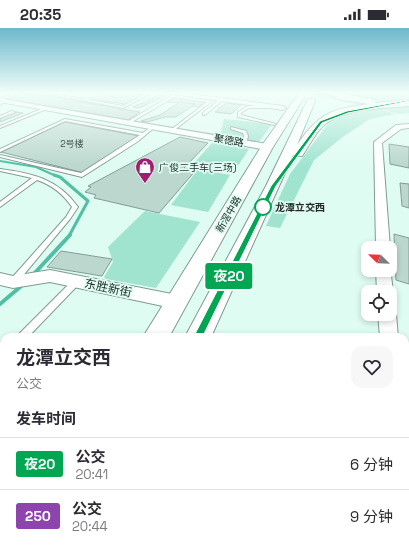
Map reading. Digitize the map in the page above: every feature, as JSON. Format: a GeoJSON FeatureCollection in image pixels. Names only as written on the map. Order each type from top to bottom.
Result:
{"type":"FeatureCollection","features":[{"type":"Feature","properties":{"kind":"highway"},"geometry":{"type":"LineString","coordinates":[[267,147],[277,117]]}},
{"type":"Feature","properties":{"kind":"highway","name":"新滘中路"},"geometry":{"type":"LineString","coordinates":[[158,333],[267,147],[292,117]]}},
{"type":"Feature","properties":{"kind":"highway"},"geometry":{"type":"LineString","coordinates":[[200,333],[273,186],[301,117]]}},
{"type":"Feature","properties":{"kind":"highway"},"geometry":{"type":"LineString","coordinates":[[303,146],[316,121],[315,117]]}},
{"type":"Feature","properties":{"kind":"highway"},"geometry":{"type":"LineString","coordinates":[[273,186],[321,122],[330,117]]}},
{"type":"Feature","properties":{"kind":"street","name":"聚德路"},"geometry":{"type":"LineString","coordinates":[[101,117],[267,147]]}},
{"type":"Feature","properties":{"kind":"street"},"geometry":{"type":"LineString","coordinates":[[383,241],[378,142],[399,128],[409,126]]}},
{"type":"Feature","properties":{"kind":"street","name":"东胜新街"},"geometry":{"type":"LineString","coordinates":[[11,280],[50,276],[177,302]]}},
{"type":"Feature","properties":{"kind":"street"},"geometry":{"type":"LineString","coordinates":[[388,321],[389,333]]}},
{"type":"Feature","properties":{"kind":"lane"},"geometry":{"type":"LineString","coordinates":[[0,127],[24,117]]}},
{"type":"Feature","properties":{"kind":"lane"},"geometry":{"type":"LineString","coordinates":[[35,128],[58,117]]}},
{"type":"Feature","properties":{"kind":"lane"},"geometry":{"type":"LineString","coordinates":[[129,122],[137,117]]}},
{"type":"Feature","properties":{"kind":"lane"},"geometry":{"type":"LineString","coordinates":[[173,130],[189,117]]}},
{"type":"Feature","properties":{"kind":"lane"},"geometry":{"type":"LineString","coordinates":[[242,117],[274,124]]}},
{"type":"Feature","properties":{"kind":"lane"},"geometry":{"type":"LineString","coordinates":[[0,151],[65,120],[142,134]]}},
{"type":"Feature","properties":{"kind":"lane"},"geometry":{"type":"LineString","coordinates":[[0,156],[82,175],[135,141],[142,134],[153,127]]}},
{"type":"Feature","properties":{"kind":"lane"},"geometry":{"type":"LineString","coordinates":[[232,128],[245,132],[246,136],[244,143]]}},
{"type":"Feature","properties":{"kind":"lane"},"geometry":{"type":"LineString","coordinates":[[1,170],[21,172],[37,177],[50,184],[63,194],[74,208],[68,218],[11,280]]}},
{"type":"Feature","properties":{"kind":"lane"},"geometry":{"type":"LineString","coordinates":[[0,205],[37,177]]}},
{"type":"Feature","properties":{"kind":"lane"},"geometry":{"type":"LineString","coordinates":[[26,333],[77,281]]}},
{"type":"Feature","properties":{"kind":"green space"},"geometry":{"type":"Polygon","coordinates":[[[336,117],[379,117],[370,119],[344,136],[314,160],[280,228],[266,226],[290,174],[327,125],[336,117]]]}},
{"type":"Feature","properties":{"kind":"green space"},"geometry":{"type":"Polygon","coordinates":[[[224,119],[272,124],[259,142],[220,137],[224,119]]]}},
{"type":"Feature","properties":{"kind":"green space"},"geometry":{"type":"Polygon","coordinates":[[[212,143],[249,149],[235,170],[194,163],[212,143]]]}},
{"type":"Feature","properties":{"kind":"green space"},"geometry":{"type":"Polygon","coordinates":[[[198,169],[230,175],[208,212],[171,205],[198,169]]]}},
{"type":"Feature","properties":{"kind":"green space"},"geometry":{"type":"Polygon","coordinates":[[[145,211],[200,222],[156,288],[106,279],[104,277],[113,262],[108,247],[145,211]]]}},
{"type":"Feature","properties":{"kind":"building"},"geometry":{"type":"Polygon","coordinates":[[[2,117],[12,117],[0,122],[0,118],[2,117]]]}},
{"type":"Feature","properties":{"kind":"building"},"geometry":{"type":"Polygon","coordinates":[[[112,117],[132,117],[128,120],[112,117]]]}},
{"type":"Feature","properties":{"kind":"building"},"geometry":{"type":"Polygon","coordinates":[[[153,117],[164,117],[147,122],[141,121],[153,117]]]}},
{"type":"Feature","properties":{"kind":"building"},"geometry":{"type":"Polygon","coordinates":[[[65,122],[139,136],[84,173],[1,152],[65,122]]]}},
{"type":"Feature","properties":{"kind":"building"},"geometry":{"type":"Polygon","coordinates":[[[180,137],[208,143],[184,168],[196,170],[159,213],[94,198],[96,195],[85,192],[91,187],[88,186],[180,137]]]}},
{"type":"Feature","properties":{"kind":"building"},"geometry":{"type":"Polygon","coordinates":[[[389,144],[409,147],[409,168],[390,164],[389,144]]]}},
{"type":"Feature","properties":{"kind":"building"},"geometry":{"type":"Polygon","coordinates":[[[400,183],[409,184],[409,208],[402,206],[400,183]]]}},
{"type":"Feature","properties":{"kind":"building"},"geometry":{"type":"Polygon","coordinates":[[[394,234],[409,238],[409,284],[396,280],[397,241],[394,241],[394,234]]]}},
{"type":"Feature","properties":{"kind":"building"},"geometry":{"type":"Polygon","coordinates":[[[61,251],[112,259],[102,276],[47,267],[61,251]]]}},
{"type":"Feature","properties":{"kind":"waterway"},"geometry":{"type":"LineString","coordinates":[[0,161],[36,167],[56,176]]}},
{"type":"Feature","properties":{"kind":"waterway"},"geometry":{"type":"LineString","coordinates":[[54,175],[60,177],[88,201],[69,236]]}},
{"type":"Feature","properties":{"kind":"waterway"},"geometry":{"type":"LineString","coordinates":[[32,276],[70,235]]}},
{"type":"Feature","properties":{"kind":"waterway"},"geometry":{"type":"LineString","coordinates":[[0,304],[26,282]]}},
{"type":"Feature","properties":{"kind":"bus line","name":"夜20"},"geometry":{"type":"LineString","coordinates":[[200,333],[273,186],[321,122],[330,117]]}},
{"type":"Feature","properties":{"kind":"place","name":"广俊二手车(三场)"},"geometry":{"type":"Point","coordinates":[145,184]}},
{"type":"Feature","properties":{"kind":"place","name":"龙潭立交西"},"geometry":{"type":"Point","coordinates":[263,207]}}]}
